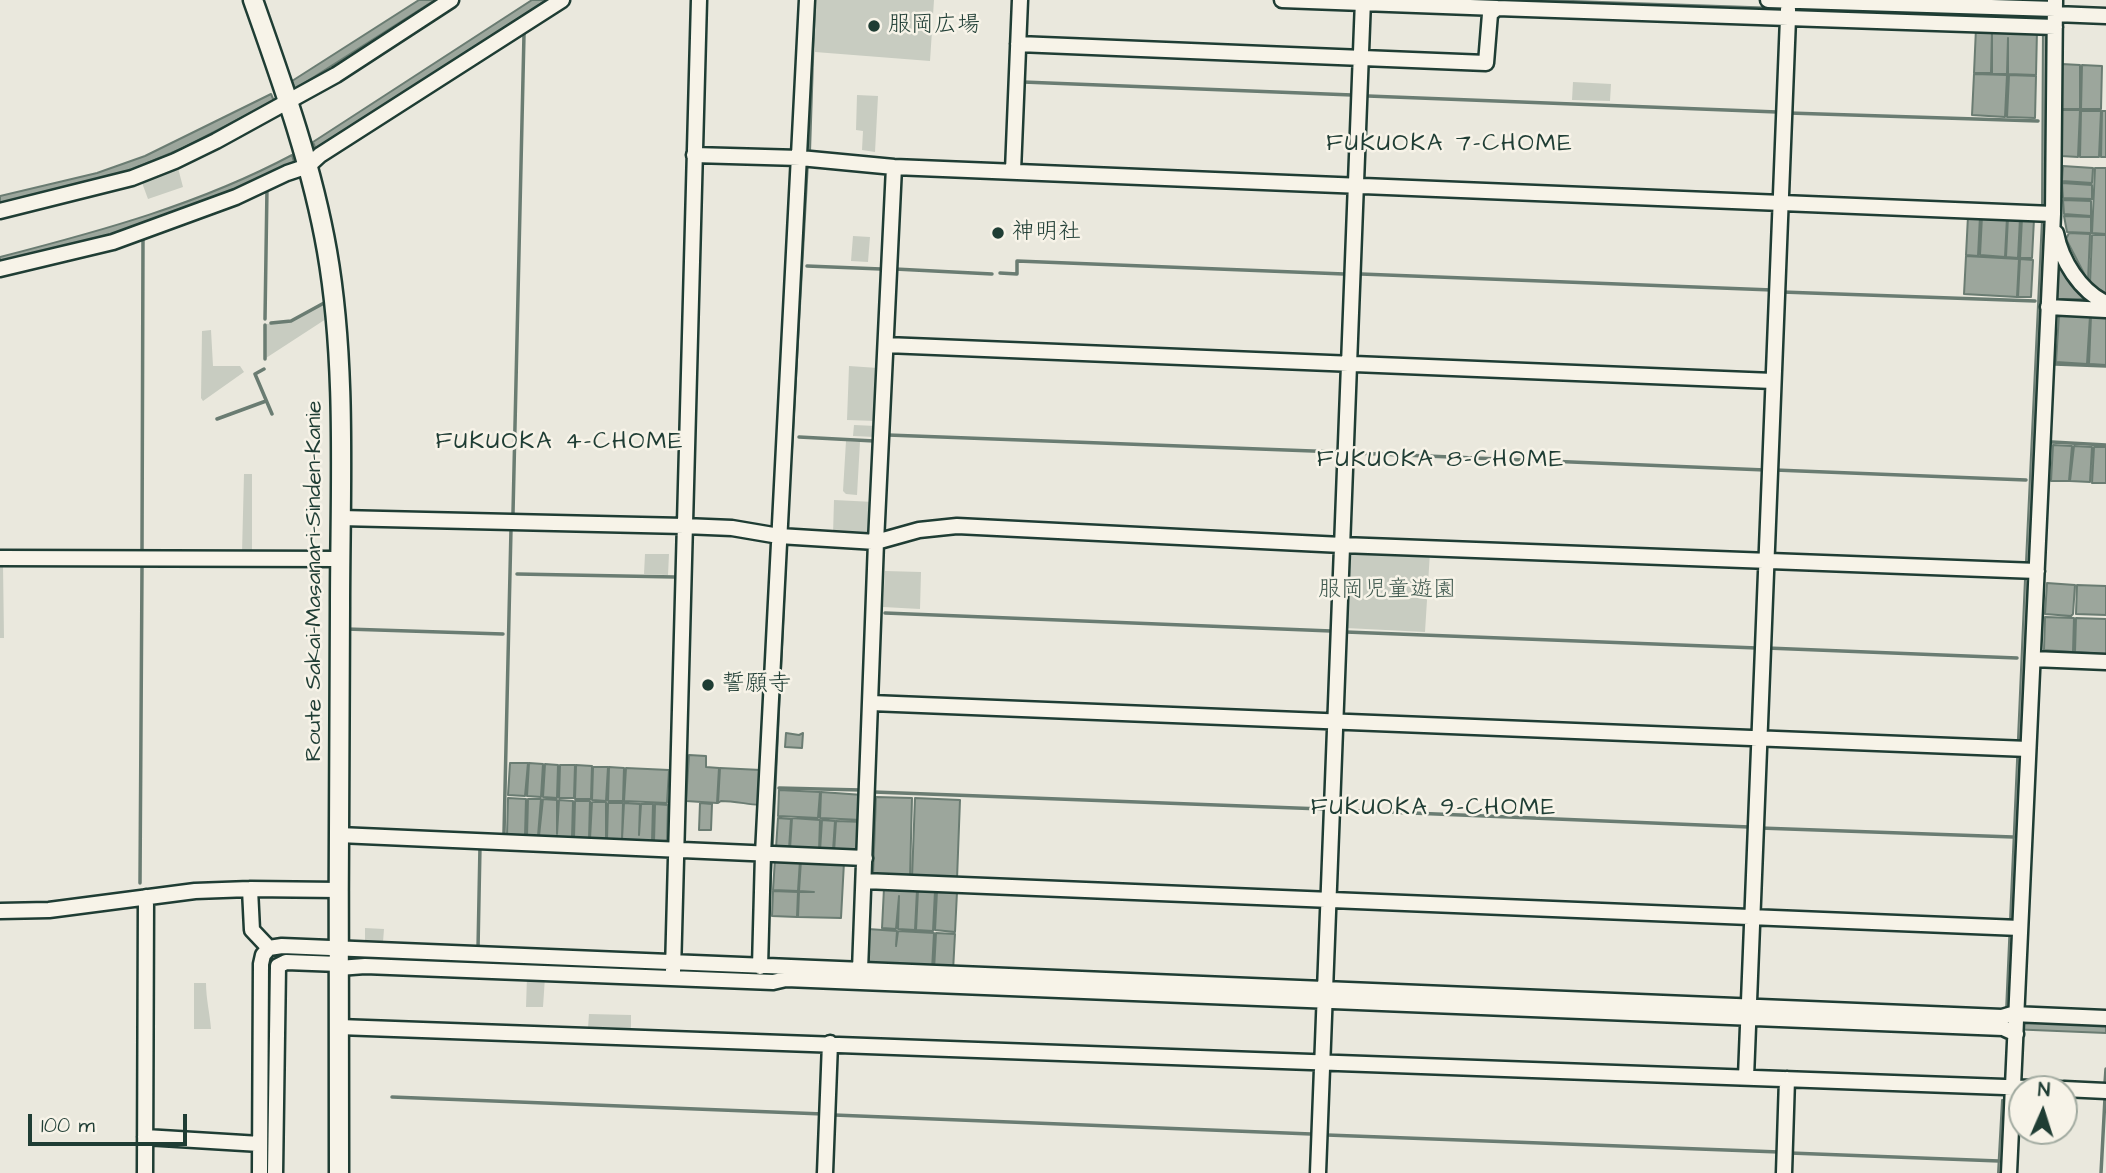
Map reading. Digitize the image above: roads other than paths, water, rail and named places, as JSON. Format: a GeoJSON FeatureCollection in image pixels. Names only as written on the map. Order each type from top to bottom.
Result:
{"type":"FeatureCollection","features":[{"type":"Feature","properties":{"kind":"main road","name":"Route Sakai-Masanari-Sinden-Kanie"},"geometry":{"type":"LineString","coordinates":[[253,0],[308,166],[327,251],[336,319],[340,518],[339,1173]]}},
{"type":"Feature","properties":{"kind":"street"},"geometry":{"type":"LineString","coordinates":[[0,211],[131,178],[216,141],[336,75],[451,0]]}},
{"type":"Feature","properties":{"kind":"street"},"geometry":{"type":"LineString","coordinates":[[0,269],[113,242],[236,197],[286,173],[308,166],[320,155],[562,0]]}},
{"type":"Feature","properties":{"kind":"street"},"geometry":{"type":"LineString","coordinates":[[673,971],[699,0]]}},
{"type":"Feature","properties":{"kind":"street"},"geometry":{"type":"LineString","coordinates":[[760,968],[763,854],[807,0]]}},
{"type":"Feature","properties":{"kind":"street"},"geometry":{"type":"LineString","coordinates":[[1013,171],[1020,0]]}},
{"type":"Feature","properties":{"kind":"street"},"geometry":{"type":"LineString","coordinates":[[1282,0],[1788,18],[2106,16]]}},
{"type":"Feature","properties":{"kind":"street"},"geometry":{"type":"LineString","coordinates":[[1768,0],[2052,17]]}},
{"type":"Feature","properties":{"kind":"street"},"geometry":{"type":"LineString","coordinates":[[1318,1173],[1363,1]]}},
{"type":"Feature","properties":{"kind":"street"},"geometry":{"type":"LineString","coordinates":[[1746,1077],[1788,1]]}},
{"type":"Feature","properties":{"kind":"street"},"geometry":{"type":"LineString","coordinates":[[1018,44],[1486,63],[1490,14],[1497,8]]}},
{"type":"Feature","properties":{"kind":"street"},"geometry":{"type":"LineString","coordinates":[[2014,1075],[2016,1032],[2010,1015],[2022,749],[2033,659],[2053,214],[2052,17]]}},
{"type":"Feature","properties":{"kind":"street"},"geometry":{"type":"LineString","coordinates":[[694,155],[800,158],[894,167],[2053,214]]}},
{"type":"Feature","properties":{"kind":"street"},"geometry":{"type":"LineString","coordinates":[[860,970],[876,542],[894,167]]}},
{"type":"Feature","properties":{"kind":"street"},"geometry":{"type":"LineString","coordinates":[[2053,214],[2057,242],[2075,276],[2085,289],[2106,303]]}},
{"type":"Feature","properties":{"kind":"street"},"geometry":{"type":"LineString","coordinates":[[2048,307],[2106,310]]}},
{"type":"Feature","properties":{"kind":"street"},"geometry":{"type":"LineString","coordinates":[[886,345],[1773,381]]}},
{"type":"Feature","properties":{"kind":"street"},"geometry":{"type":"LineString","coordinates":[[340,518],[732,528],[779,536],[876,542],[919,530],[957,526],[1342,545],[2037,571]]}},
{"type":"Feature","properties":{"kind":"street"},"geometry":{"type":"LineString","coordinates":[[0,558],[340,559]]}},
{"type":"Feature","properties":{"kind":"street"},"geometry":{"type":"LineString","coordinates":[[2033,659],[2106,662]]}},
{"type":"Feature","properties":{"kind":"street"},"geometry":{"type":"LineString","coordinates":[[871,703],[2022,749]]}},
{"type":"Feature","properties":{"kind":"street"},"geometry":{"type":"LineString","coordinates":[[339,835],[865,858]]}},
{"type":"Feature","properties":{"kind":"street"},"geometry":{"type":"LineString","coordinates":[[864,881],[2014,928]]}},
{"type":"Feature","properties":{"kind":"street"},"geometry":{"type":"LineString","coordinates":[[250,888],[252,930],[269,948]]}},
{"type":"Feature","properties":{"kind":"street"},"geometry":{"type":"LineString","coordinates":[[0,911],[49,910],[195,891],[250,888],[339,890]]}},
{"type":"Feature","properties":{"kind":"street"},"geometry":{"type":"LineString","coordinates":[[145,1173],[146,897]]}},
{"type":"Feature","properties":{"kind":"street"},"geometry":{"type":"LineString","coordinates":[[260,1173],[263,955],[269,948],[282,946],[339,960]]}},
{"type":"Feature","properties":{"kind":"street"},"geometry":{"type":"LineString","coordinates":[[275,1173],[278,965],[286,962],[339,960],[673,971],[760,968],[860,970],[1325,996]]}},
{"type":"Feature","properties":{"kind":"street"},"geometry":{"type":"LineString","coordinates":[[673,971],[773,982],[786,979],[1747,1012],[2003,1028],[2016,1032]]}},
{"type":"Feature","properties":{"kind":"street"},"geometry":{"type":"LineString","coordinates":[[1747,1012],[2106,1018]]}},
{"type":"Feature","properties":{"kind":"street"},"geometry":{"type":"LineString","coordinates":[[339,1027],[2008,1087]]}},
{"type":"Feature","properties":{"kind":"street"},"geometry":{"type":"LineString","coordinates":[[825,1173],[830,1043]]}},
{"type":"Feature","properties":{"kind":"street"},"geometry":{"type":"LineString","coordinates":[[1784,1173],[1787,1079]]}},
{"type":"Feature","properties":{"kind":"street"},"geometry":{"type":"LineString","coordinates":[[2078,1090],[2106,1091]]}},
{"type":"Feature","properties":{"kind":"street"},"geometry":{"type":"LineString","coordinates":[[145,1137],[260,1144]]}},
{"type":"Feature","properties":{"kind":"street"},"geometry":{"type":"LineString","coordinates":[[2009,1173],[2011,1145]]}},
{"type":"Feature","properties":{"kind":"waterway"},"geometry":{"type":"LineString","coordinates":[[513,513],[524,34]]}},
{"type":"Feature","properties":{"kind":"waterway"},"geometry":{"type":"LineString","coordinates":[[1023,82],[1352,95]]}},
{"type":"Feature","properties":{"kind":"waterway"},"geometry":{"type":"LineString","coordinates":[[1368,96],[1777,112]]}},
{"type":"Feature","properties":{"kind":"waterway"},"geometry":{"type":"LineString","coordinates":[[1789,113],[2038,121]]}},
{"type":"Feature","properties":{"kind":"waterway"},"geometry":{"type":"LineString","coordinates":[[791,454],[807,167]]}},
{"type":"Feature","properties":{"kind":"waterway"},"geometry":{"type":"LineString","coordinates":[[265,319],[267,188]]}},
{"type":"Feature","properties":{"kind":"waterway"},"geometry":{"type":"LineString","coordinates":[[142,549],[143,239]]}},
{"type":"Feature","properties":{"kind":"waterway"},"geometry":{"type":"LineString","coordinates":[[1000,273],[1017,274],[1017,261],[1344,274]]}},
{"type":"Feature","properties":{"kind":"waterway"},"geometry":{"type":"LineString","coordinates":[[807,266],[881,269]]}},
{"type":"Feature","properties":{"kind":"waterway"},"geometry":{"type":"LineString","coordinates":[[895,269],[992,274]]}},
{"type":"Feature","properties":{"kind":"waterway"},"geometry":{"type":"LineString","coordinates":[[1361,274],[1772,290]]}},
{"type":"Feature","properties":{"kind":"waterway"},"geometry":{"type":"LineString","coordinates":[[1782,292],[2035,301]]}},
{"type":"Feature","properties":{"kind":"waterway"},"geometry":{"type":"LineString","coordinates":[[271,323],[291,321],[324,303]]}},
{"type":"Feature","properties":{"kind":"waterway"},"geometry":{"type":"LineString","coordinates":[[265,325],[265,359]]}},
{"type":"Feature","properties":{"kind":"waterway"},"geometry":{"type":"LineString","coordinates":[[2055,364],[2106,366]]}},
{"type":"Feature","properties":{"kind":"waterway"},"geometry":{"type":"LineString","coordinates":[[264,369],[255,374],[272,414]]}},
{"type":"Feature","properties":{"kind":"waterway"},"geometry":{"type":"LineString","coordinates":[[217,419],[266,401]]}},
{"type":"Feature","properties":{"kind":"waterway"},"geometry":{"type":"LineString","coordinates":[[888,435],[1339,452]]}},
{"type":"Feature","properties":{"kind":"waterway"},"geometry":{"type":"LineString","coordinates":[[799,437],[874,441]]}},
{"type":"Feature","properties":{"kind":"waterway"},"geometry":{"type":"LineString","coordinates":[[2052,442],[2106,445]]}},
{"type":"Feature","properties":{"kind":"waterway"},"geometry":{"type":"LineString","coordinates":[[1354,453],[1765,470]]}},
{"type":"Feature","properties":{"kind":"waterway"},"geometry":{"type":"LineString","coordinates":[[1775,470],[2026,480]]}},
{"type":"Feature","properties":{"kind":"waterway"},"geometry":{"type":"LineString","coordinates":[[504,833],[511,529]]}},
{"type":"Feature","properties":{"kind":"waterway"},"geometry":{"type":"LineString","coordinates":[[772,847],[785,566]]}},
{"type":"Feature","properties":{"kind":"waterway"},"geometry":{"type":"LineString","coordinates":[[140,883],[142,568]]}},
{"type":"Feature","properties":{"kind":"waterway"},"geometry":{"type":"LineString","coordinates":[[517,574],[675,577]]}},
{"type":"Feature","properties":{"kind":"waterway"},"geometry":{"type":"LineString","coordinates":[[885,613],[1331,631]]}},
{"type":"Feature","properties":{"kind":"waterway"},"geometry":{"type":"LineString","coordinates":[[346,629],[503,634]]}},
{"type":"Feature","properties":{"kind":"waterway"},"geometry":{"type":"LineString","coordinates":[[1346,632],[1757,648]]}},
{"type":"Feature","properties":{"kind":"waterway"},"geometry":{"type":"LineString","coordinates":[[1767,648],[2017,658]]}},
{"type":"Feature","properties":{"kind":"waterway"},"geometry":{"type":"LineString","coordinates":[[779,788],[861,790]]}},
{"type":"Feature","properties":{"kind":"waterway"},"geometry":{"type":"LineString","coordinates":[[874,792],[1322,809]]}},
{"type":"Feature","properties":{"kind":"waterway"},"geometry":{"type":"LineString","coordinates":[[1340,810],[1749,827]]}},
{"type":"Feature","properties":{"kind":"waterway"},"geometry":{"type":"LineString","coordinates":[[1760,828],[2013,837]]}},
{"type":"Feature","properties":{"kind":"waterway"},"geometry":{"type":"LineString","coordinates":[[478,949],[480,846]]}},
{"type":"Feature","properties":{"kind":"waterway"},"geometry":{"type":"LineString","coordinates":[[768,919],[771,860]]}},
{"type":"Feature","properties":{"kind":"waterway"},"geometry":{"type":"LineString","coordinates":[[272,965],[278,957],[294,955]]}},
{"type":"Feature","properties":{"kind":"waterway"},"geometry":{"type":"LineString","coordinates":[[2105,1083],[2106,1069]]}},
{"type":"Feature","properties":{"kind":"waterway"},"geometry":{"type":"LineString","coordinates":[[392,1097],[823,1114]]}},
{"type":"Feature","properties":{"kind":"waterway"},"geometry":{"type":"LineString","coordinates":[[2101,1173],[2105,1098]]}},
{"type":"Feature","properties":{"kind":"waterway"},"geometry":{"type":"LineString","coordinates":[[834,1115],[1311,1134]]}},
{"type":"Feature","properties":{"kind":"waterway"},"geometry":{"type":"LineString","coordinates":[[1327,1135],[1779,1152]]}},
{"type":"Feature","properties":{"kind":"waterway"},"geometry":{"type":"LineString","coordinates":[[1790,1153],[1999,1161]]}},
{"type":"Feature","properties":{"kind":"place","name":"服岡広場"},"geometry":{"type":"Point","coordinates":[874,26]}},
{"type":"Feature","properties":{"kind":"place","name":"神明社"},"geometry":{"type":"Point","coordinates":[998,233]}},
{"type":"Feature","properties":{"kind":"place","name":"誓願寺"},"geometry":{"type":"Point","coordinates":[708,685]}},
{"type":"Feature","properties":{"kind":"district","name":"FUKUOKA 7-CHOME"},"geometry":{"type":"Point","coordinates":[1450,145]}},
{"type":"Feature","properties":{"kind":"district","name":"FUKUOKA 4-CHOME"},"geometry":{"type":"Point","coordinates":[560,443]}},
{"type":"Feature","properties":{"kind":"district","name":"FUKUOKA 8-CHOME"},"geometry":{"type":"Point","coordinates":[1441,461]}},
{"type":"Feature","properties":{"kind":"district","name":"FUKUOKA 9-CHOME"},"geometry":{"type":"Point","coordinates":[1434,809]}},
{"type":"Feature","properties":{"kind":"park label","name":"服岡児童遊園"},"geometry":{"type":"Point","coordinates":[1387,591]}}]}
